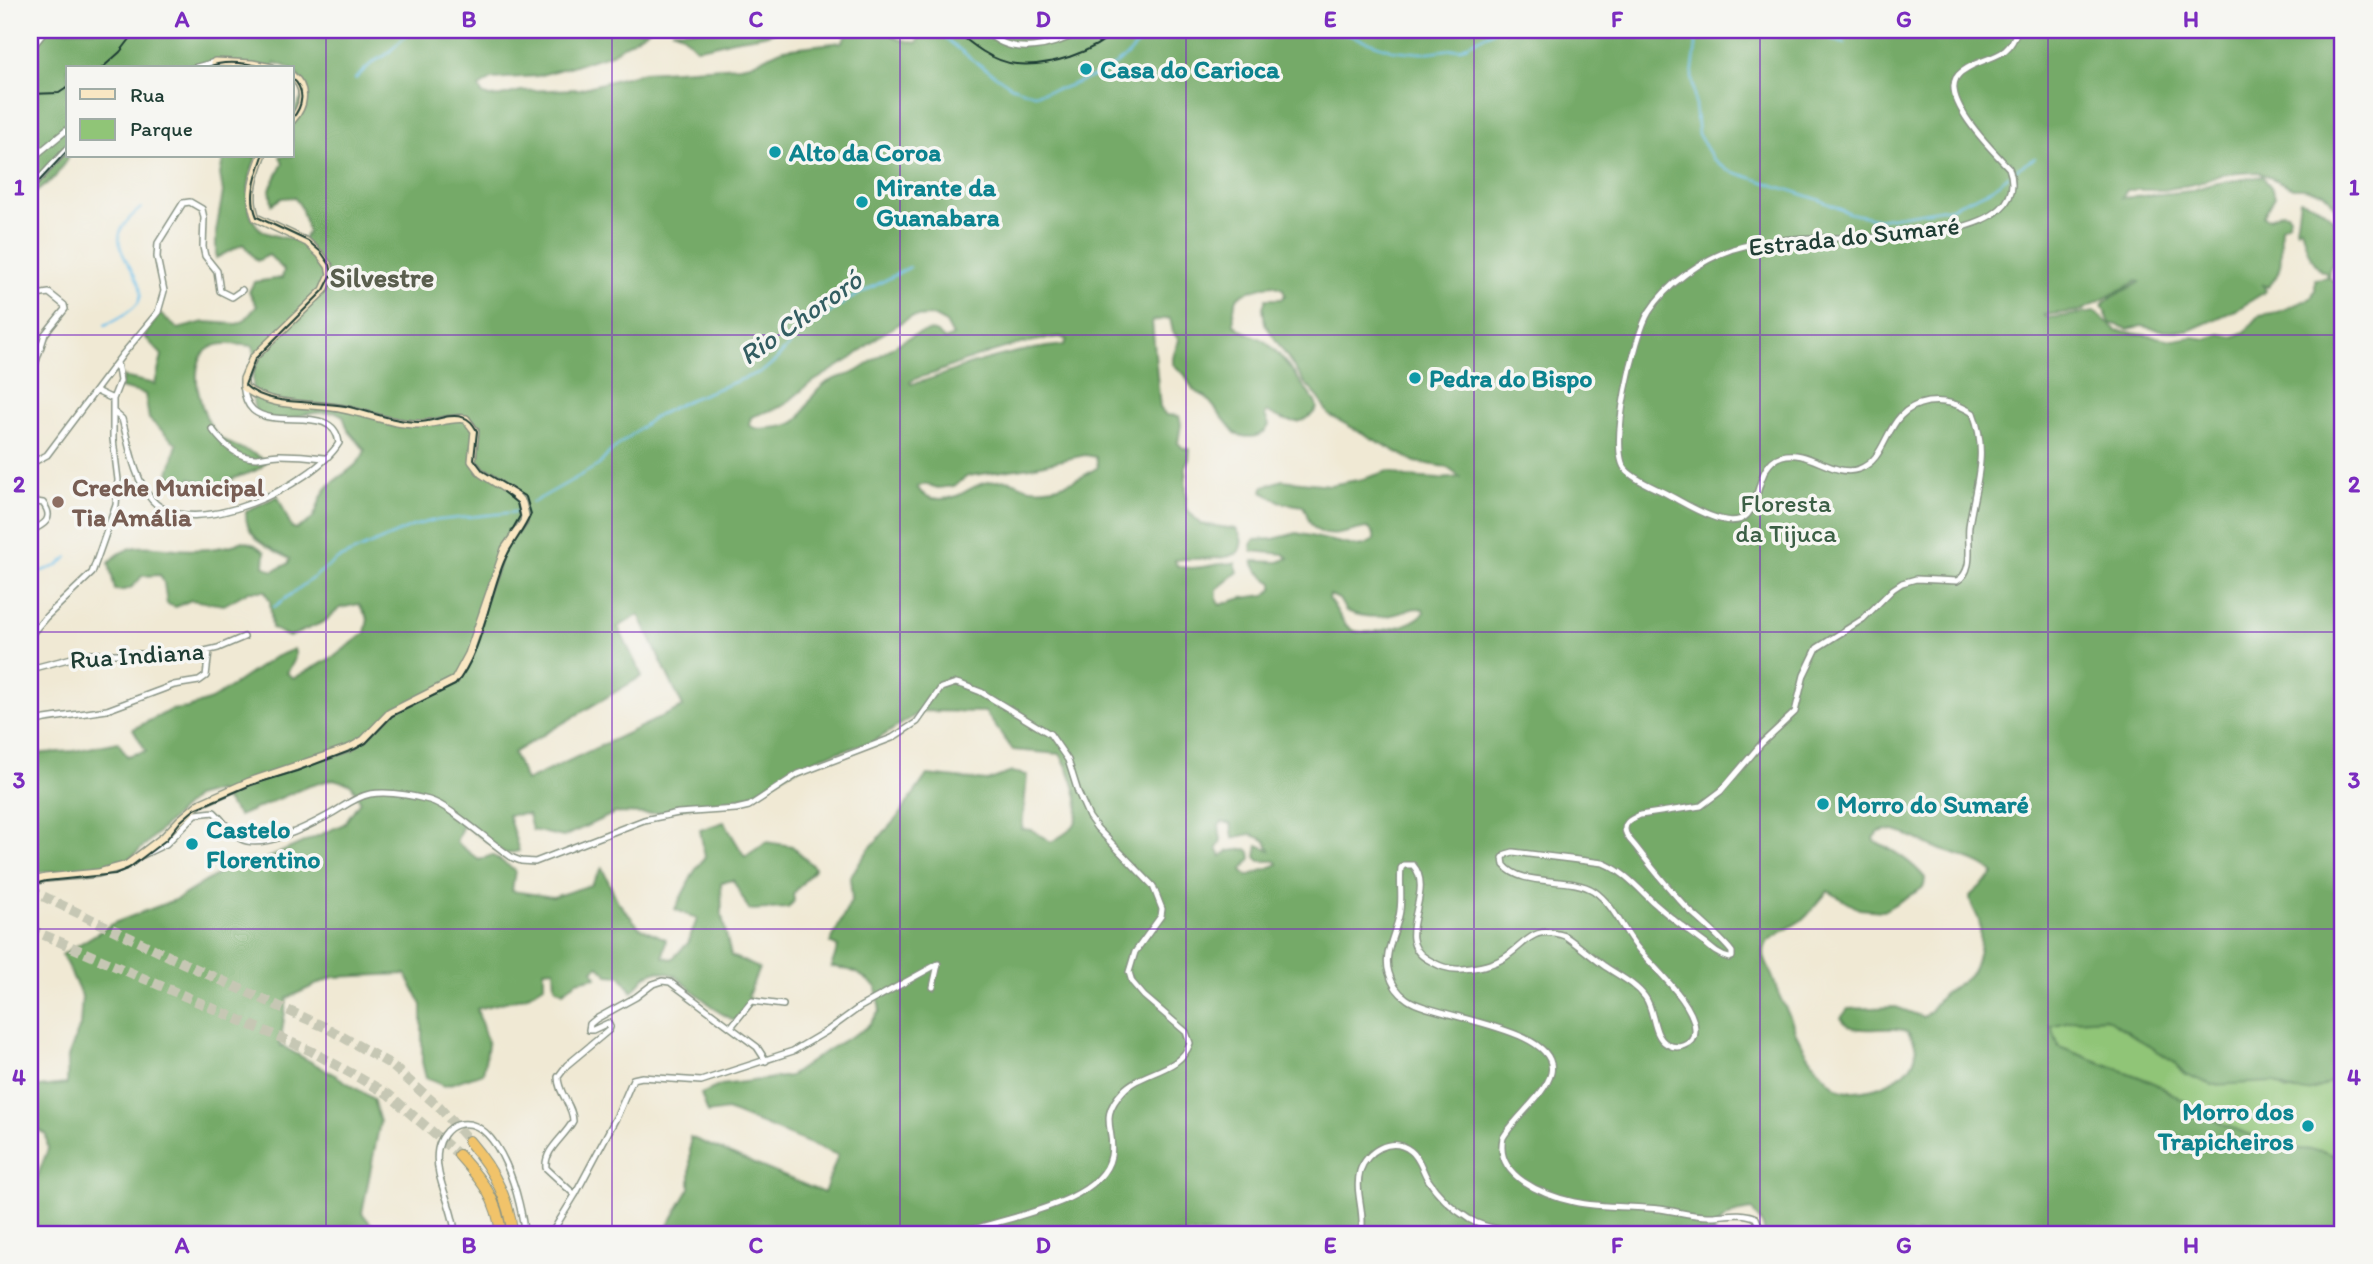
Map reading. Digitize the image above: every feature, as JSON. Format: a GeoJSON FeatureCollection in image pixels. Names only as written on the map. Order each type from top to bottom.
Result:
{"type":"FeatureCollection","features":[{"type":"Feature","properties":{"kind":"highway"},"geometry":{"type":"LineString","coordinates":[[469,1142],[513,1208],[518,1234]]}},
{"type":"Feature","properties":{"kind":"highway"},"geometry":{"type":"LineString","coordinates":[[459,1155],[489,1190],[504,1234]]}},
{"type":"Feature","properties":{"kind":"highway"},"geometry":{"type":"LineString","coordinates":[[494,1176],[508,1211],[504,1234]]}},
{"type":"Feature","properties":{"kind":"street"},"geometry":{"type":"LineString","coordinates":[[30,50],[46,30]]}},
{"type":"Feature","properties":{"kind":"street"},"geometry":{"type":"LineString","coordinates":[[985,30],[1002,42],[1029,47],[1047,46],[1084,30]]}},
{"type":"Feature","properties":{"kind":"street","name":"Estrada do Sumaré"},"geometry":{"type":"LineString","coordinates":[[1762,1234],[1756,1218],[1748,1214],[1707,1216],[1572,1201],[1524,1182],[1507,1168],[1502,1159],[1503,1138],[1550,1077],[1550,1062],[1541,1049],[1510,1032],[1480,1021],[1431,1011],[1408,1001],[1397,990],[1388,970],[1388,952],[1400,914],[1401,868],[1407,864],[1413,865],[1419,876],[1418,907],[1412,933],[1414,948],[1421,956],[1440,967],[1451,970],[1474,969],[1492,964],[1539,932],[1555,933],[1565,936],[1638,989],[1651,1006],[1659,1037],[1663,1042],[1678,1048],[1686,1046],[1695,1037],[1696,1030],[1684,1003],[1671,984],[1637,948],[1605,900],[1580,885],[1515,874],[1508,870],[1503,858],[1513,852],[1603,863],[1616,868],[1692,934],[1721,956],[1732,957],[1732,952],[1714,931],[1690,911],[1649,865],[1630,840],[1625,830],[1626,825],[1632,818],[1640,815],[1701,806],[1715,796],[1762,743],[1795,712],[1807,668],[1817,649],[1863,619],[1893,589],[1908,580],[1957,581],[1964,578],[1968,570],[1969,525],[1981,470],[1980,437],[1973,413],[1960,405],[1946,401],[1916,404],[1895,420],[1870,462],[1858,469],[1846,471],[1795,455],[1783,456],[1773,460],[1765,469],[1748,515],[1739,521],[1719,519],[1625,470],[1621,460],[1620,423],[1640,334],[1650,311],[1680,279],[1700,265],[1733,249],[1778,240],[1874,238],[1933,233],[1980,221],[1997,212],[2010,195],[2012,176],[2009,168],[1966,120],[1954,83],[1957,75],[1964,70],[2005,52],[2011,46],[2017,30]]}},
{"type":"Feature","properties":{"kind":"street"},"geometry":{"type":"LineString","coordinates":[[207,66],[215,62]]}},
{"type":"Feature","properties":{"kind":"street"},"geometry":{"type":"LineString","coordinates":[[200,66],[215,62],[262,66]]}},
{"type":"Feature","properties":{"kind":"street"},"geometry":{"type":"LineString","coordinates":[[294,78],[302,88],[304,98],[294,118]]}},
{"type":"Feature","properties":{"kind":"street"},"geometry":{"type":"LineString","coordinates":[[30,160],[66,131]]}},
{"type":"Feature","properties":{"kind":"street"},"geometry":{"type":"LineString","coordinates":[[30,189],[66,150]]}},
{"type":"Feature","properties":{"kind":"street"},"geometry":{"type":"LineString","coordinates":[[114,413],[122,419],[139,476],[152,499],[167,510],[183,514],[216,513],[246,505],[296,480],[338,443],[336,430],[329,423],[285,419],[256,412],[247,402],[243,385],[253,358],[324,290],[331,274],[329,266],[320,254],[307,242],[256,218],[252,204],[252,184],[261,158]]}},
{"type":"Feature","properties":{"kind":"street"},"geometry":{"type":"LineString","coordinates":[[30,464],[47,455],[117,362],[150,324],[161,306],[164,285],[157,250],[183,204],[190,202],[202,209],[203,247],[205,256],[217,271],[220,291],[232,297],[242,290]]}},
{"type":"Feature","properties":{"kind":"street"},"geometry":{"type":"LineString","coordinates":[[30,296],[49,293],[64,305],[65,309],[45,334],[30,380]]}},
{"type":"Feature","properties":{"kind":"street"},"geometry":{"type":"LineString","coordinates":[[30,636],[87,578],[96,564],[116,505],[118,491],[113,439],[113,400],[120,381],[117,362]]}},
{"type":"Feature","properties":{"kind":"street"},"geometry":{"type":"LineString","coordinates":[[30,882],[110,871],[127,865],[165,836],[195,807],[253,780],[350,748],[364,740],[390,713],[455,680],[469,654],[505,549],[524,522],[525,509],[515,495],[481,473],[472,461],[475,431],[466,419],[421,425],[395,422],[343,408],[259,397],[243,385]]}},
{"type":"Feature","properties":{"kind":"street"},"geometry":{"type":"LineString","coordinates":[[96,391],[113,400]]}},
{"type":"Feature","properties":{"kind":"street"},"geometry":{"type":"LineString","coordinates":[[212,429],[223,443],[235,452],[254,458],[303,454],[324,458]]}},
{"type":"Feature","properties":{"kind":"street"},"geometry":{"type":"LineString","coordinates":[[30,501],[43,503],[48,514],[44,525],[30,531]]}},
{"type":"Feature","properties":{"kind":"street","name":"Rua Indiana"},"geometry":{"type":"LineString","coordinates":[[30,669],[87,654],[192,654],[209,651],[244,637]]}},
{"type":"Feature","properties":{"kind":"street"},"geometry":{"type":"LineString","coordinates":[[30,723],[107,710],[174,685],[199,681],[206,676],[209,651]]}},
{"type":"Feature","properties":{"kind":"street"},"geometry":{"type":"LineString","coordinates":[[138,857],[166,844],[188,821],[200,813],[214,813],[239,838],[257,842],[293,832],[359,798],[384,793],[438,803],[513,858],[535,862],[644,820],[678,813],[749,806],[798,774],[892,738],[917,722],[941,688],[947,684],[956,683],[981,692],[1050,734],[1068,760],[1089,817],[1158,895],[1161,916],[1135,952],[1129,972],[1132,982],[1144,996],[1186,1032],[1190,1043],[1188,1049],[1174,1063],[1132,1082],[1117,1098],[1108,1114],[1111,1158],[1101,1175],[1086,1190],[1056,1205],[960,1234]]}},
{"type":"Feature","properties":{"kind":"street"},"geometry":{"type":"LineString","coordinates":[[551,1234],[618,1114],[633,1079],[642,1077],[701,1081],[793,1051],[860,1007],[938,964],[933,987]]}},
{"type":"Feature","properties":{"kind":"street"},"geometry":{"type":"LineString","coordinates":[[575,1195],[546,1168],[545,1163],[548,1153],[571,1125],[574,1116],[559,1089],[558,1077],[567,1065],[610,1027],[610,1024],[606,1023],[590,1030],[590,1024],[662,981],[676,986],[757,1047],[766,1061]]}},
{"type":"Feature","properties":{"kind":"street"},"geometry":{"type":"LineString","coordinates":[[731,1027],[752,1001],[783,1006]]}},
{"type":"Feature","properties":{"kind":"street"},"geometry":{"type":"LineString","coordinates":[[455,1234],[437,1166],[438,1151],[449,1129],[467,1124],[477,1125],[486,1132],[512,1177],[520,1199],[524,1234]]}},
{"type":"Feature","properties":{"kind":"street"},"geometry":{"type":"LineString","coordinates":[[1361,1234],[1363,1216],[1359,1199],[1360,1173],[1365,1158],[1373,1151],[1392,1145],[1413,1152],[1429,1181],[1445,1200],[1471,1220],[1501,1230],[1547,1234]]}},
{"type":"Feature","properties":{"kind":"green space","name":"Floresta da Tijuca"},"geometry":{"type":"Polygon","coordinates":[[[30,30],[648,30],[609,55],[538,76],[492,79],[479,87],[482,94],[489,97],[521,91],[580,89],[644,72],[751,64],[783,49],[842,42],[845,37],[844,30],[885,30],[898,39],[917,43],[922,33],[919,30],[2343,30],[2343,252],[2339,215],[2323,192],[2293,188],[2258,172],[2223,174],[2199,183],[2164,190],[2127,190],[2122,198],[2190,191],[2212,184],[2262,176],[2275,197],[2263,216],[2268,219],[2282,212],[2290,216],[2288,223],[2281,227],[2281,259],[2274,280],[2268,287],[2263,285],[2266,291],[2238,309],[2188,331],[2142,326],[2128,329],[2110,323],[2102,305],[2140,282],[2137,281],[2081,311],[2044,315],[2048,318],[2095,312],[2116,330],[2173,340],[2193,337],[2206,339],[2220,334],[2233,337],[2245,332],[2260,315],[2278,312],[2311,298],[2315,290],[2315,279],[2327,277],[2325,271],[2321,271],[2309,254],[2301,227],[2297,230],[2296,228],[2300,200],[2326,211],[2338,231],[2340,251],[2331,267],[2329,278],[2338,283],[2343,291],[2343,1073],[2318,1088],[2301,1092],[2292,1091],[2274,1082],[2212,1085],[2185,1074],[2173,1061],[2106,1018],[2074,1020],[2051,1026],[2059,1047],[2152,1082],[2226,1126],[2287,1148],[2323,1151],[2342,1159],[2343,1234],[1765,1234],[1752,1210],[1725,1218],[1717,1225],[1715,1234],[663,1234],[690,1188],[690,1137],[824,1193],[838,1155],[727,1110],[708,1113],[701,1094],[721,1085],[790,1076],[866,1028],[880,1011],[876,987],[855,972],[831,967],[838,947],[830,943],[852,899],[850,877],[927,775],[987,781],[1012,772],[1027,775],[1022,829],[1032,830],[1051,842],[1067,833],[1074,825],[1078,809],[1077,799],[1072,779],[1060,754],[1013,750],[985,712],[922,711],[873,742],[823,756],[787,773],[751,796],[649,814],[615,813],[563,837],[532,830],[528,814],[508,815],[519,851],[506,854],[463,825],[456,842],[479,860],[492,855],[515,870],[512,891],[553,897],[591,885],[602,868],[618,902],[639,927],[666,939],[663,957],[672,959],[688,943],[697,919],[675,909],[705,857],[700,830],[724,822],[745,857],[766,842],[792,846],[815,868],[793,894],[794,901],[788,908],[749,910],[733,880],[721,883],[722,916],[731,956],[759,968],[748,996],[751,1000],[735,1021],[719,1012],[674,975],[657,971],[647,975],[632,992],[621,976],[608,975],[599,966],[593,970],[596,977],[577,981],[563,992],[555,987],[554,969],[544,970],[544,985],[525,997],[477,1009],[488,1045],[483,1073],[444,1086],[426,1078],[422,1062],[422,1005],[406,974],[333,977],[287,998],[280,1045],[373,1099],[380,1122],[362,1213],[379,1234],[41,1234],[30,1214],[30,1195],[48,1149],[46,1134],[30,1129],[30,1088],[67,1084],[68,1057],[80,1026],[82,996],[62,955],[114,923],[177,899],[223,871],[266,859],[344,824],[360,801],[351,784],[333,779],[306,787],[239,816],[218,791],[195,797],[130,859],[92,871],[40,872],[30,878],[30,754],[74,751],[118,742],[127,756],[146,751],[133,729],[171,710],[188,708],[211,700],[273,658],[294,649],[295,659],[287,673],[294,678],[335,656],[365,633],[368,619],[359,604],[340,608],[324,622],[289,637],[272,628],[270,601],[265,591],[249,591],[224,605],[191,600],[176,607],[167,604],[160,575],[142,576],[130,588],[115,590],[109,563],[132,548],[220,548],[243,541],[265,552],[264,566],[273,571],[288,564],[290,559],[254,536],[249,529],[246,511],[278,496],[291,527],[295,529],[304,525],[314,516],[327,488],[354,467],[365,450],[348,430],[343,416],[336,412],[307,414],[277,422],[264,421],[253,404],[253,346],[220,345],[210,348],[202,355],[198,366],[198,391],[206,417],[223,440],[266,461],[258,469],[223,485],[210,485],[191,478],[185,485],[169,473],[177,444],[149,419],[145,394],[120,388],[123,377],[155,384],[162,355],[144,336],[160,314],[178,329],[204,322],[237,324],[244,321],[257,306],[249,292],[254,282],[282,278],[284,270],[269,255],[257,261],[243,244],[216,258],[216,232],[223,192],[220,174],[224,158],[256,158],[248,193],[254,222],[260,229],[269,234],[302,241],[308,232],[301,207],[294,197],[282,198],[272,204],[270,189],[283,163],[281,158],[294,158],[294,110],[305,94],[294,73],[294,66],[275,63],[274,66],[66,66],[68,158],[55,177],[30,197],[30,30]],[[1273,285],[1239,297],[1234,306],[1234,324],[1274,349],[1316,403],[1317,408],[1306,419],[1294,422],[1268,412],[1265,415],[1269,425],[1259,435],[1249,437],[1235,433],[1206,397],[1193,390],[1185,375],[1173,364],[1179,340],[1173,332],[1170,318],[1152,321],[1160,408],[1166,415],[1179,416],[1181,424],[1178,443],[1183,448],[1190,449],[1186,464],[1186,508],[1200,524],[1236,529],[1241,538],[1238,553],[1230,556],[1175,560],[1177,566],[1184,568],[1235,563],[1238,572],[1217,589],[1217,601],[1220,605],[1265,595],[1273,589],[1273,583],[1258,571],[1253,561],[1278,562],[1289,558],[1283,554],[1252,551],[1254,540],[1297,533],[1355,546],[1374,540],[1374,534],[1368,528],[1333,535],[1320,532],[1311,525],[1303,506],[1283,503],[1262,492],[1263,487],[1282,480],[1330,485],[1388,471],[1406,477],[1460,477],[1446,467],[1415,462],[1329,415],[1265,324],[1263,307],[1266,299],[1281,299],[1285,295],[1283,289],[1273,285]],[[933,316],[911,317],[808,385],[783,406],[751,417],[749,425],[762,429],[793,423],[799,419],[816,392],[828,382],[855,372],[919,333],[937,333],[945,340],[953,336],[946,323],[933,316]],[[1060,337],[1028,342],[981,355],[910,382],[911,384],[926,380],[1004,355],[1064,345],[1067,340],[1060,337]],[[1085,455],[1031,467],[968,476],[954,486],[938,488],[925,484],[917,487],[926,496],[939,499],[954,497],[982,483],[1000,480],[1009,480],[1031,488],[1049,488],[1075,480],[1098,467],[1096,457],[1085,455]],[[1330,595],[1329,600],[1345,624],[1359,632],[1379,631],[1402,625],[1420,617],[1424,612],[1423,609],[1416,608],[1390,616],[1371,617],[1346,611],[1339,599],[1330,595]],[[639,615],[618,627],[642,676],[513,753],[526,781],[683,707],[639,615]],[[1223,822],[1219,825],[1221,840],[1217,849],[1221,856],[1229,851],[1247,849],[1250,852],[1251,858],[1242,870],[1248,876],[1278,864],[1276,861],[1260,861],[1256,857],[1258,845],[1270,850],[1265,840],[1250,834],[1233,838],[1231,824],[1223,822]],[[1887,830],[1879,832],[1874,838],[1875,841],[1914,866],[1925,878],[1924,886],[1883,911],[1859,909],[1828,891],[1805,918],[1769,940],[1764,951],[1766,962],[1799,1040],[1829,1081],[1843,1090],[1870,1089],[1899,1077],[1915,1056],[1915,1044],[1907,1031],[1854,1028],[1841,1018],[1848,1009],[1896,1007],[1923,1017],[1942,996],[1966,978],[1974,969],[1980,943],[1980,923],[1970,896],[1994,874],[1976,862],[1901,833],[1887,830]]]}},
{"type":"Feature","properties":{"kind":"green space"},"geometry":{"type":"Polygon","coordinates":[[[672,30],[778,30],[696,48],[682,34],[672,30]]]}},
{"type":"Feature","properties":{"kind":"green space"},"geometry":{"type":"Polygon","coordinates":[[[2106,1018],[2173,1061],[2185,1074],[2274,1082],[2286,1091],[2334,1080],[2343,1073],[2343,1160],[2323,1151],[2287,1148],[2226,1126],[2152,1082],[2059,1047],[2051,1026],[2074,1020],[2106,1018]]]}},
{"type":"Feature","properties":{"kind":"waterway"},"geometry":{"type":"LineString","coordinates":[[355,79],[412,30]]}},
{"type":"Feature","properties":{"kind":"waterway"},"geometry":{"type":"LineString","coordinates":[[935,30],[1011,86],[1034,94],[1063,88],[1105,72],[1128,55],[1151,30]]}},
{"type":"Feature","properties":{"kind":"waterway"},"geometry":{"type":"LineString","coordinates":[[1312,30],[1349,35],[1392,50],[1421,53],[1461,48],[1495,30]]}},
{"type":"Feature","properties":{"kind":"waterway"},"geometry":{"type":"LineString","coordinates":[[1695,30],[1692,76],[1698,134],[1713,159],[1727,170],[1820,200],[1849,213],[1879,219],[1952,207],[1988,191],[2008,176]]}},
{"type":"Feature","properties":{"kind":"waterway"},"geometry":{"type":"LineString","coordinates":[[1820,30],[1829,38],[1845,44]]}},
{"type":"Feature","properties":{"kind":"waterway"},"geometry":{"type":"LineString","coordinates":[[2012,172],[2035,158]]}},
{"type":"Feature","properties":{"kind":"waterway"},"geometry":{"type":"LineString","coordinates":[[105,325],[130,311],[141,296],[137,279],[119,242],[123,226],[141,208]]}},
{"type":"Feature","properties":{"kind":"waterway","name":"Rio Chororó"},"geometry":{"type":"LineString","coordinates":[[532,503],[599,465],[610,452],[654,417],[686,401],[763,371],[800,333],[850,299],[910,267]]}},
{"type":"Feature","properties":{"kind":"waterway","name":"Rio Chororó"},"geometry":{"type":"LineString","coordinates":[[274,607],[338,559],[413,526],[431,521],[516,512],[521,509]]}},
{"type":"Feature","properties":{"kind":"waterway"},"geometry":{"type":"LineString","coordinates":[[30,575],[57,566],[68,557]]}},
{"type":"Feature","properties":{"kind":"tunnel"},"geometry":{"type":"LineString","coordinates":[[30,890],[327,1028],[390,1064],[439,1107],[469,1141]]}},
{"type":"Feature","properties":{"kind":"tunnel"},"geometry":{"type":"LineString","coordinates":[[30,929],[311,1051],[388,1094],[459,1155]]}},
{"type":"Feature","properties":{"kind":"tram line"},"geometry":{"type":"LineString","coordinates":[[104,66],[120,52],[137,30]]}},
{"type":"Feature","properties":{"kind":"tram line"},"geometry":{"type":"LineString","coordinates":[[955,30],[991,56],[1016,64],[1042,63],[1070,57],[1096,45],[1117,30]]}},
{"type":"Feature","properties":{"kind":"tram line"},"geometry":{"type":"LineString","coordinates":[[211,66],[228,63],[258,66]]}},
{"type":"Feature","properties":{"kind":"tram line"},"geometry":{"type":"LineString","coordinates":[[294,80],[301,93],[299,109],[294,116]]}},
{"type":"Feature","properties":{"kind":"tram line"},"geometry":{"type":"LineString","coordinates":[[30,94],[59,93],[66,88]]}},
{"type":"Feature","properties":{"kind":"tram line"},"geometry":{"type":"LineString","coordinates":[[30,191],[66,152]]}},
{"type":"Feature","properties":{"kind":"tram line"},"geometry":{"type":"LineString","coordinates":[[30,885],[115,874],[129,868],[166,840],[195,809],[251,785],[355,749],[366,743],[392,716],[455,685],[472,659],[504,562],[531,514],[526,497],[483,471],[474,459],[477,431],[465,418],[451,416],[419,422],[400,420],[333,404],[279,400],[254,392],[245,385],[255,359],[324,290],[332,274],[330,265],[321,252],[308,241],[257,217],[253,194],[262,158]]}},
{"type":"Feature","properties":{"kind":"tram line"},"geometry":{"type":"LineString","coordinates":[[503,492],[517,503],[520,516],[511,532]]}},
{"type":"Feature","properties":{"kind":"place","name":"Casa do Carioca"},"geometry":{"type":"Point","coordinates":[1086,69]}},
{"type":"Feature","properties":{"kind":"place","name":"Alto da Coroa"},"geometry":{"type":"Point","coordinates":[775,152]}},
{"type":"Feature","properties":{"kind":"place","name":"Mirante da Guanabara"},"geometry":{"type":"Point","coordinates":[862,202]}},
{"type":"Feature","properties":{"kind":"place","name":"Pedra do Bispo"},"geometry":{"type":"Point","coordinates":[1415,378]}},
{"type":"Feature","properties":{"kind":"place","name":"Creche Municipal Tia Amália"},"geometry":{"type":"Point","coordinates":[58,502]}},
{"type":"Feature","properties":{"kind":"place","name":"Morro do Sumaré"},"geometry":{"type":"Point","coordinates":[1823,804]}},
{"type":"Feature","properties":{"kind":"place","name":"Castelo Florentino"},"geometry":{"type":"Point","coordinates":[192,844]}},
{"type":"Feature","properties":{"kind":"place","name":"Morro dos Trapicheiros"},"geometry":{"type":"Point","coordinates":[2308,1126]}},
{"type":"Feature","properties":{"kind":"district","name":"Silvestre"},"geometry":{"type":"Point","coordinates":[382,277]}}]}
